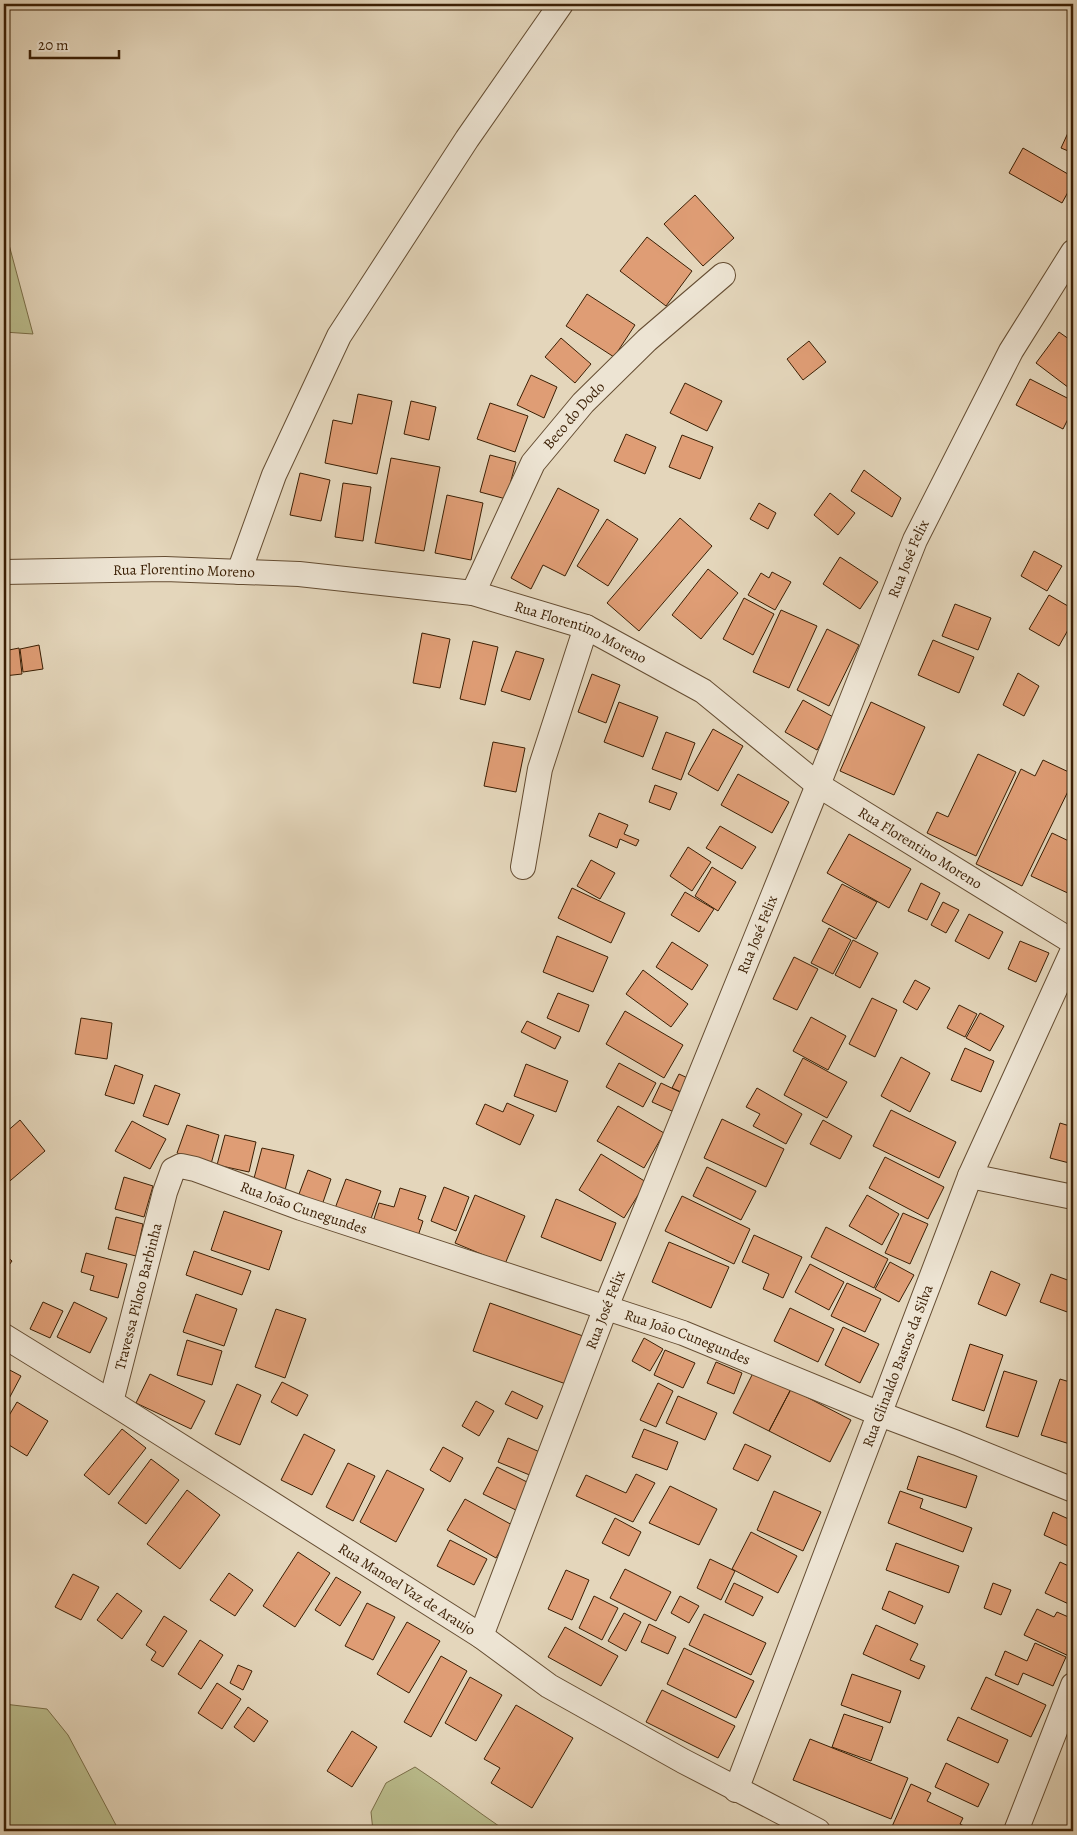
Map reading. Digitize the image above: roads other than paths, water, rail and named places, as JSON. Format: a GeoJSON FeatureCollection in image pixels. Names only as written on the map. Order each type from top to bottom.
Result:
{"type":"FeatureCollection","features":[{"type":"Feature","properties":{"kind":"street"},"geometry":{"type":"LineString","coordinates":[[240,572],[274,475],[339,336],[467,139],[561,4]]}},
{"type":"Feature","properties":{"kind":"street","name":"Rua José Felix"},"geometry":{"type":"LineString","coordinates":[[482,1636],[606,1307],[818,785],[915,540],[1011,351],[1073,252]]}},
{"type":"Feature","properties":{"kind":"street","name":"Beco do Dodo"},"geometry":{"type":"LineString","coordinates":[[473,592],[533,463],[583,403],[647,340],[723,274]]}},
{"type":"Feature","properties":{"kind":"street","name":"Rua Florentino Moreno"},"geometry":{"type":"LineString","coordinates":[[4,572],[124,568],[299,574],[473,592],[586,627],[703,691],[818,785],[1073,942]]}},
{"type":"Feature","properties":{"kind":"street"},"geometry":{"type":"LineString","coordinates":[[523,867],[540,769],[586,627]]}},
{"type":"Feature","properties":{"kind":"street","name":"Rua Glinaldo Bastos da Silva"},"geometry":{"type":"LineString","coordinates":[[736,1790],[970,1176],[1073,950]]}},
{"type":"Feature","properties":{"kind":"street","name":"Rua João Cunegundes"},"geometry":{"type":"LineString","coordinates":[[166,1192],[173,1170],[181,1166],[195,1169],[301,1208],[683,1333],[880,1414],[1073,1490]]}},
{"type":"Feature","properties":{"kind":"street"},"geometry":{"type":"LineString","coordinates":[[970,1176],[1073,1197]]}},
{"type":"Feature","properties":{"kind":"street","name":"Travessa Piloto Barbinha"},"geometry":{"type":"LineString","coordinates":[[111,1402],[166,1192]]}},
{"type":"Feature","properties":{"kind":"street","name":"Rua Manoel Vaz de Araujo"},"geometry":{"type":"LineString","coordinates":[[4,1336],[482,1636],[548,1686],[736,1790],[818,1831]]}},
{"type":"Feature","properties":{"kind":"street"},"geometry":{"type":"LineString","coordinates":[[1016,1831],[1073,1685]]}}]}
